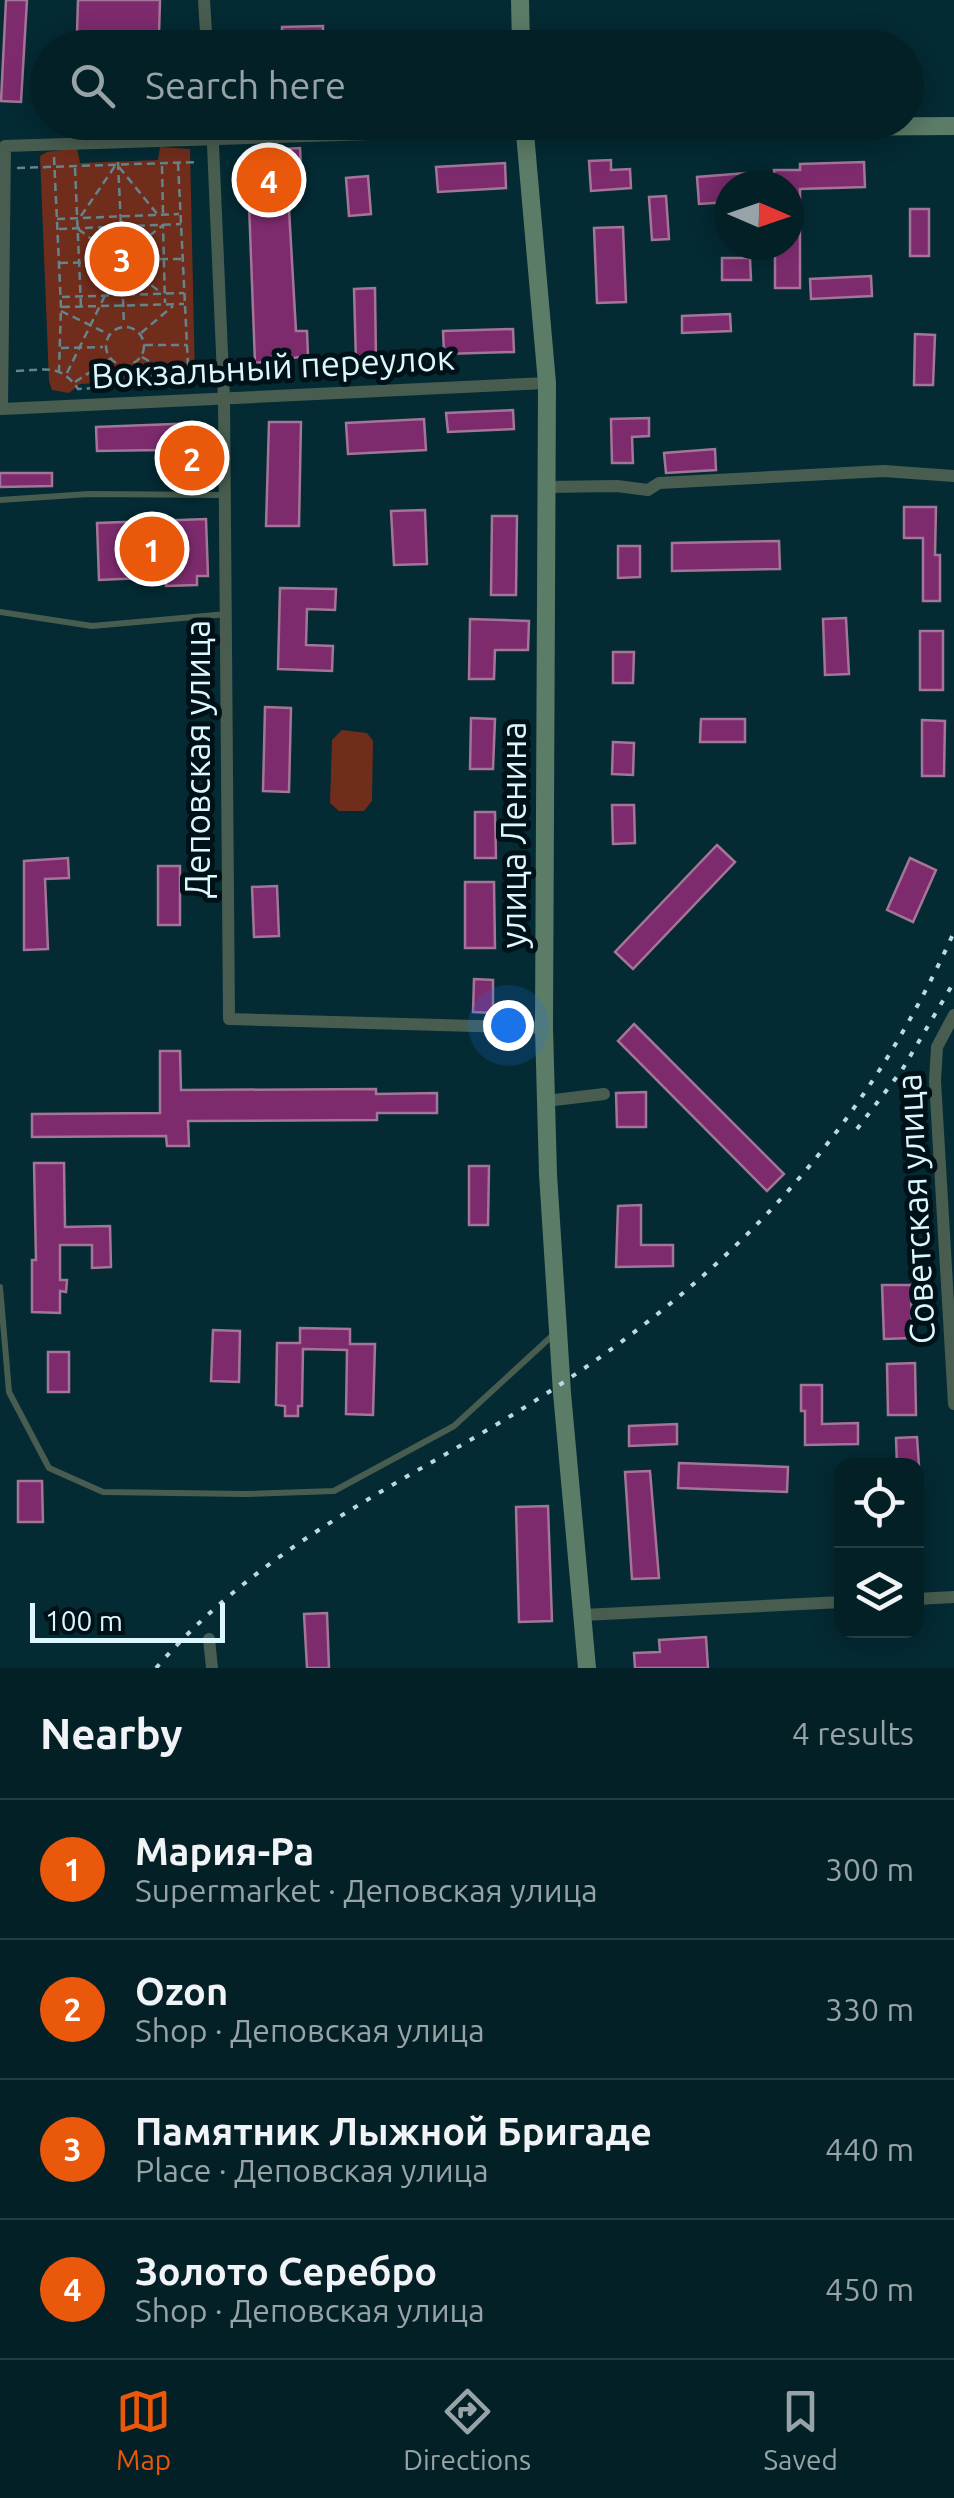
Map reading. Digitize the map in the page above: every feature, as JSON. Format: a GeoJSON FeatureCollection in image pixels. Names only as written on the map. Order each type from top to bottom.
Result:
{"type":"FeatureCollection","features":[{"type":"Feature","properties":{"kind":"main road"},"geometry":{"type":"LineString","coordinates":[[520,0],[521,30]]}},
{"type":"Feature","properties":{"kind":"main road"},"geometry":{"type":"LineString","coordinates":[[924,126],[954,126]]}},
{"type":"Feature","properties":{"kind":"main road","name":"улица Ленина"},"geometry":{"type":"LineString","coordinates":[[525,140],[547,383],[546,1101],[558,1331],[587,1668]]}},
{"type":"Feature","properties":{"kind":"street"},"geometry":{"type":"LineString","coordinates":[[204,0],[205,30]]}},
{"type":"Feature","properties":{"kind":"street"},"geometry":{"type":"LineString","coordinates":[[2,409],[3,146],[181,140]]}},
{"type":"Feature","properties":{"kind":"street","name":"Деповская улица"},"geometry":{"type":"LineString","coordinates":[[213,140],[226,495],[229,1019],[544,1028]]}},
{"type":"Feature","properties":{"kind":"street","name":"Вокзальный переулок"},"geometry":{"type":"LineString","coordinates":[[2,409],[547,383]]}},
{"type":"Feature","properties":{"kind":"street"},"geometry":{"type":"LineString","coordinates":[[546,487],[617,486],[648,490],[659,483],[884,470],[954,476]]}},
{"type":"Feature","properties":{"kind":"street","name":"Советская улица"},"geometry":{"type":"LineString","coordinates":[[954,1015],[938,1046],[935,1082],[953,1330],[954,1404]]}},
{"type":"Feature","properties":{"kind":"street"},"geometry":{"type":"LineString","coordinates":[[546,1101],[604,1094]]}},
{"type":"Feature","properties":{"kind":"street"},"geometry":{"type":"LineString","coordinates":[[924,1599],[954,1597]]}},
{"type":"Feature","properties":{"kind":"street"},"geometry":{"type":"LineString","coordinates":[[583,1615],[834,1602]]}},
{"type":"Feature","properties":{"kind":"street"},"geometry":{"type":"LineString","coordinates":[[209,1640],[212,1668]]}},
{"type":"Feature","properties":{"kind":"lane"},"geometry":{"type":"LineString","coordinates":[[0,500],[89,494],[226,495]]}},
{"type":"Feature","properties":{"kind":"lane"},"geometry":{"type":"LineString","coordinates":[[0,612],[92,626],[227,614]]}},
{"type":"Feature","properties":{"kind":"lane"},"geometry":{"type":"LineString","coordinates":[[0,1287],[9,1392],[49,1468],[102,1492],[334,1491],[454,1426],[558,1331]]}},
{"type":"Feature","properties":{"kind":"path"},"geometry":{"type":"LineString","coordinates":[[54,144],[59,370]]}},
{"type":"Feature","properties":{"kind":"path"},"geometry":{"type":"LineString","coordinates":[[5,168],[214,162]]}},
{"type":"Feature","properties":{"kind":"path"},"geometry":{"type":"LineString","coordinates":[[178,163],[188,400]]}},
{"type":"Feature","properties":{"kind":"path"},"geometry":{"type":"LineString","coordinates":[[117,164],[161,214]]}},
{"type":"Feature","properties":{"kind":"path"},"geometry":{"type":"LineString","coordinates":[[117,164],[122,249]]}},
{"type":"Feature","properties":{"kind":"path"},"geometry":{"type":"LineString","coordinates":[[78,218],[117,164]]}},
{"type":"Feature","properties":{"kind":"path"},"geometry":{"type":"LineString","coordinates":[[161,214],[162,164]]}},
{"type":"Feature","properties":{"kind":"path"},"geometry":{"type":"LineString","coordinates":[[75,167],[81,306]]}},
{"type":"Feature","properties":{"kind":"path"},"geometry":{"type":"LineString","coordinates":[[57,218],[181,214]]}},
{"type":"Feature","properties":{"kind":"path"},"geometry":{"type":"LineString","coordinates":[[57,229],[182,224]]}},
{"type":"Feature","properties":{"kind":"path"},"geometry":{"type":"LineString","coordinates":[[129,252],[164,225]]}},
{"type":"Feature","properties":{"kind":"path"},"geometry":{"type":"LineString","coordinates":[[164,225],[166,304]]}},
{"type":"Feature","properties":{"kind":"path"},"geometry":{"type":"LineString","coordinates":[[77,228],[112,254]]}},
{"type":"Feature","properties":{"kind":"path"},"geometry":{"type":"LineString","coordinates":[[110,262],[112,254],[122,249],[129,252],[130,268]]}},
{"type":"Feature","properties":{"kind":"path"},"geometry":{"type":"LineString","coordinates":[[132,260],[183,258]]}},
{"type":"Feature","properties":{"kind":"path"},"geometry":{"type":"LineString","coordinates":[[59,264],[110,262],[119,271],[124,327]]}},
{"type":"Feature","properties":{"kind":"path"},"geometry":{"type":"LineString","coordinates":[[130,268],[164,294]]}},
{"type":"Feature","properties":{"kind":"path"},"geometry":{"type":"LineString","coordinates":[[66,373],[119,271],[130,268]]}},
{"type":"Feature","properties":{"kind":"path"},"geometry":{"type":"LineString","coordinates":[[60,297],[185,293]]}},
{"type":"Feature","properties":{"kind":"path"},"geometry":{"type":"LineString","coordinates":[[140,334],[175,304]]}},
{"type":"Feature","properties":{"kind":"path"},"geometry":{"type":"LineString","coordinates":[[60,309],[186,304]]}},
{"type":"Feature","properties":{"kind":"path"},"geometry":{"type":"LineString","coordinates":[[60,309],[109,335]]}},
{"type":"Feature","properties":{"kind":"path"},"geometry":{"type":"LineString","coordinates":[[124,327],[140,334],[144,344],[141,356],[125,365]]}},
{"type":"Feature","properties":{"kind":"path"},"geometry":{"type":"LineString","coordinates":[[124,327],[109,335],[106,347],[110,358],[125,365]]}},
{"type":"Feature","properties":{"kind":"path"},"geometry":{"type":"LineString","coordinates":[[144,344],[188,344]]}},
{"type":"Feature","properties":{"kind":"path"},"geometry":{"type":"LineString","coordinates":[[59,348],[106,347]]}},
{"type":"Feature","properties":{"kind":"path"},"geometry":{"type":"LineString","coordinates":[[141,356],[189,384]]}},
{"type":"Feature","properties":{"kind":"path"},"geometry":{"type":"LineString","coordinates":[[74,383],[110,358]]}},
{"type":"Feature","properties":{"kind":"path"},"geometry":{"type":"LineString","coordinates":[[125,365],[126,386]]}},
{"type":"Feature","properties":{"kind":"path"},"geometry":{"type":"LineString","coordinates":[[188,370],[223,368]]}},
{"type":"Feature","properties":{"kind":"path"},"geometry":{"type":"LineString","coordinates":[[2,372],[59,370],[78,389],[189,384]]}},
{"type":"Feature","properties":{"kind":"shaded area"},"geometry":{"type":"Polygon","coordinates":[[[160,147],[190,149],[195,378],[80,384],[69,393],[52,390],[40,156],[77,148],[80,163],[158,160],[160,147]]]}},
{"type":"Feature","properties":{"kind":"shaded area"},"geometry":{"type":"Polygon","coordinates":[[[342,730],[367,733],[373,741],[372,801],[364,811],[339,811],[330,803],[332,740],[342,730]]]}},
{"type":"Feature","properties":{"kind":"building"},"geometry":{"type":"Polygon","coordinates":[[[6,0],[27,0],[21,102],[1,101],[6,0]]]}},
{"type":"Feature","properties":{"kind":"building"},"geometry":{"type":"Polygon","coordinates":[[[78,0],[160,0],[159,30],[77,30],[78,0]]]}},
{"type":"Feature","properties":{"kind":"building"},"geometry":{"type":"Polygon","coordinates":[[[323,26],[323,30],[282,30],[323,26]]]}},
{"type":"Feature","properties":{"kind":"building"},"geometry":{"type":"Polygon","coordinates":[[[300,148],[302,191],[288,192],[296,331],[307,331],[308,356],[255,363],[247,151],[300,148]]]}},
{"type":"Feature","properties":{"kind":"building"},"geometry":{"type":"Polygon","coordinates":[[[611,160],[611,170],[630,169],[631,188],[591,191],[589,161],[611,160]]]}},
{"type":"Feature","properties":{"kind":"building"},"geometry":{"type":"Polygon","coordinates":[[[864,162],[865,187],[804,189],[800,164],[864,162]]]}},
{"type":"Feature","properties":{"kind":"building"},"geometry":{"type":"Polygon","coordinates":[[[505,163],[506,188],[438,192],[436,167],[505,163]]]}},
{"type":"Feature","properties":{"kind":"building"},"geometry":{"type":"Polygon","coordinates":[[[368,176],[371,214],[349,216],[346,178],[368,176]]]}},
{"type":"Feature","properties":{"kind":"building"},"geometry":{"type":"Polygon","coordinates":[[[714,176],[714,203],[699,204],[697,177],[714,176]]]}},
{"type":"Feature","properties":{"kind":"building"},"geometry":{"type":"Polygon","coordinates":[[[666,196],[669,239],[652,240],[649,197],[666,196]]]}},
{"type":"Feature","properties":{"kind":"building"},"geometry":{"type":"Polygon","coordinates":[[[910,209],[929,209],[929,256],[910,256],[910,209]]]}},
{"type":"Feature","properties":{"kind":"building"},"geometry":{"type":"Polygon","coordinates":[[[623,227],[626,302],[597,303],[594,228],[623,227]]]}},
{"type":"Feature","properties":{"kind":"building"},"geometry":{"type":"Polygon","coordinates":[[[722,260],[750,260],[751,280],[722,280],[722,260]]]}},
{"type":"Feature","properties":{"kind":"building"},"geometry":{"type":"Polygon","coordinates":[[[775,260],[800,260],[800,288],[775,288],[775,260]]]}},
{"type":"Feature","properties":{"kind":"building"},"geometry":{"type":"Polygon","coordinates":[[[871,276],[872,296],[811,299],[810,279],[871,276]]]}},
{"type":"Feature","properties":{"kind":"building"},"geometry":{"type":"Polygon","coordinates":[[[375,288],[376,362],[356,362],[354,289],[375,288]]]}},
{"type":"Feature","properties":{"kind":"building"},"geometry":{"type":"Polygon","coordinates":[[[730,314],[731,331],[682,333],[682,316],[730,314]]]}},
{"type":"Feature","properties":{"kind":"building"},"geometry":{"type":"Polygon","coordinates":[[[513,329],[514,352],[444,354],[443,331],[513,329]]]}},
{"type":"Feature","properties":{"kind":"building"},"geometry":{"type":"Polygon","coordinates":[[[915,334],[935,335],[933,385],[914,385],[915,334]]]}},
{"type":"Feature","properties":{"kind":"building"},"geometry":{"type":"Polygon","coordinates":[[[513,410],[514,429],[448,432],[446,413],[513,410]]]}},
{"type":"Feature","properties":{"kind":"building"},"geometry":{"type":"Polygon","coordinates":[[[649,418],[649,436],[632,437],[633,463],[612,463],[611,419],[649,418]]]}},
{"type":"Feature","properties":{"kind":"building"},"geometry":{"type":"Polygon","coordinates":[[[424,419],[426,450],[348,454],[346,423],[424,419]]]}},
{"type":"Feature","properties":{"kind":"building"},"geometry":{"type":"Polygon","coordinates":[[[269,422],[301,422],[299,526],[266,526],[269,422]]]}},
{"type":"Feature","properties":{"kind":"building"},"geometry":{"type":"Polygon","coordinates":[[[199,423],[200,464],[160,466],[160,450],[97,451],[96,427],[199,423]]]}},
{"type":"Feature","properties":{"kind":"building"},"geometry":{"type":"Polygon","coordinates":[[[715,449],[716,470],[666,473],[664,453],[715,449]]]}},
{"type":"Feature","properties":{"kind":"building"},"geometry":{"type":"Polygon","coordinates":[[[0,473],[52,473],[52,486],[0,487],[0,473]]]}},
{"type":"Feature","properties":{"kind":"building"},"geometry":{"type":"Polygon","coordinates":[[[904,507],[936,507],[935,555],[940,555],[940,601],[923,601],[923,538],[904,538],[904,507]]]}},
{"type":"Feature","properties":{"kind":"building"},"geometry":{"type":"Polygon","coordinates":[[[425,510],[427,564],[394,565],[391,511],[425,510]]]}},
{"type":"Feature","properties":{"kind":"building"},"geometry":{"type":"Polygon","coordinates":[[[492,516],[517,516],[516,595],[491,595],[492,516]]]}},
{"type":"Feature","properties":{"kind":"building"},"geometry":{"type":"Polygon","coordinates":[[[206,519],[208,576],[197,576],[197,585],[166,586],[166,577],[99,580],[97,523],[206,519]]]}},
{"type":"Feature","properties":{"kind":"building"},"geometry":{"type":"Polygon","coordinates":[[[779,541],[780,569],[672,571],[672,543],[779,541]]]}},
{"type":"Feature","properties":{"kind":"building"},"geometry":{"type":"Polygon","coordinates":[[[618,546],[640,546],[640,577],[618,578],[618,546]]]}},
{"type":"Feature","properties":{"kind":"building"},"geometry":{"type":"Polygon","coordinates":[[[280,588],[336,589],[335,610],[307,609],[306,645],[333,646],[332,671],[278,669],[280,588]]]}},
{"type":"Feature","properties":{"kind":"building"},"geometry":{"type":"Polygon","coordinates":[[[846,618],[849,674],[825,675],[823,619],[846,618]]]}},
{"type":"Feature","properties":{"kind":"building"},"geometry":{"type":"Polygon","coordinates":[[[470,619],[529,621],[528,650],[495,650],[494,679],[469,679],[470,619]]]}},
{"type":"Feature","properties":{"kind":"building"},"geometry":{"type":"Polygon","coordinates":[[[920,631],[943,631],[943,690],[920,690],[920,631]]]}},
{"type":"Feature","properties":{"kind":"building"},"geometry":{"type":"Polygon","coordinates":[[[613,652],[634,652],[633,683],[613,683],[613,652]]]}},
{"type":"Feature","properties":{"kind":"building"},"geometry":{"type":"Polygon","coordinates":[[[265,707],[291,708],[289,792],[263,791],[265,707]]]}},
{"type":"Feature","properties":{"kind":"building"},"geometry":{"type":"Polygon","coordinates":[[[471,718],[495,719],[493,769],[470,769],[471,718]]]}},
{"type":"Feature","properties":{"kind":"building"},"geometry":{"type":"Polygon","coordinates":[[[701,719],[745,719],[745,742],[700,742],[701,719]]]}},
{"type":"Feature","properties":{"kind":"building"},"geometry":{"type":"Polygon","coordinates":[[[922,720],[945,721],[944,776],[922,776],[922,720]]]}},
{"type":"Feature","properties":{"kind":"building"},"geometry":{"type":"Polygon","coordinates":[[[613,742],[634,743],[633,775],[612,774],[613,742]]]}},
{"type":"Feature","properties":{"kind":"building"},"geometry":{"type":"Polygon","coordinates":[[[612,805],[634,805],[635,843],[613,844],[612,805]]]}},
{"type":"Feature","properties":{"kind":"building"},"geometry":{"type":"Polygon","coordinates":[[[475,812],[495,812],[496,858],[475,858],[475,812]]]}},
{"type":"Feature","properties":{"kind":"building"},"geometry":{"type":"Polygon","coordinates":[[[717,845],[735,862],[633,969],[615,952],[717,845]]]}},
{"type":"Feature","properties":{"kind":"building"},"geometry":{"type":"Polygon","coordinates":[[[68,858],[69,878],[45,879],[48,949],[24,950],[24,861],[68,858]]]}},
{"type":"Feature","properties":{"kind":"building"},"geometry":{"type":"Polygon","coordinates":[[[910,858],[936,870],[913,922],[887,910],[910,858]]]}},
{"type":"Feature","properties":{"kind":"building"},"geometry":{"type":"Polygon","coordinates":[[[158,866],[180,866],[180,925],[158,925],[158,866]]]}},
{"type":"Feature","properties":{"kind":"building"},"geometry":{"type":"Polygon","coordinates":[[[465,882],[494,882],[495,948],[465,948],[465,882]]]}},
{"type":"Feature","properties":{"kind":"building"},"geometry":{"type":"Polygon","coordinates":[[[277,886],[279,936],[254,937],[252,887],[277,886]]]}},
{"type":"Feature","properties":{"kind":"building"},"geometry":{"type":"Polygon","coordinates":[[[474,979],[493,980],[493,1013],[473,1012],[474,979]]]}},
{"type":"Feature","properties":{"kind":"building"},"geometry":{"type":"Polygon","coordinates":[[[634,1024],[784,1174],[767,1191],[618,1041],[634,1024]]]}},
{"type":"Feature","properties":{"kind":"building"},"geometry":{"type":"Polygon","coordinates":[[[160,1051],[180,1051],[181,1090],[376,1089],[376,1094],[437,1093],[437,1113],[377,1113],[377,1120],[188,1121],[189,1146],[167,1146],[166,1136],[32,1137],[32,1114],[160,1113],[160,1051]]]}},
{"type":"Feature","properties":{"kind":"building"},"geometry":{"type":"Polygon","coordinates":[[[646,1092],[646,1127],[617,1127],[616,1093],[646,1092]]]}},
{"type":"Feature","properties":{"kind":"building"},"geometry":{"type":"Polygon","coordinates":[[[34,1163],[64,1163],[65,1227],[110,1226],[111,1267],[92,1268],[92,1245],[60,1245],[60,1280],[67,1280],[66,1292],[60,1291],[60,1313],[32,1312],[32,1260],[36,1260],[34,1163]]]}},
{"type":"Feature","properties":{"kind":"building"},"geometry":{"type":"Polygon","coordinates":[[[469,1166],[489,1166],[488,1225],[469,1225],[469,1166]]]}},
{"type":"Feature","properties":{"kind":"building"},"geometry":{"type":"Polygon","coordinates":[[[641,1205],[641,1245],[673,1245],[673,1266],[616,1267],[618,1206],[641,1205]]]}},
{"type":"Feature","properties":{"kind":"building"},"geometry":{"type":"Polygon","coordinates":[[[882,1285],[911,1285],[912,1338],[884,1339],[882,1285]]]}},
{"type":"Feature","properties":{"kind":"building"},"geometry":{"type":"Polygon","coordinates":[[[300,1328],[350,1329],[350,1344],[375,1344],[373,1415],[346,1414],[347,1350],[303,1349],[302,1406],[298,1406],[298,1416],[285,1416],[285,1406],[276,1405],[277,1343],[300,1343],[300,1328]]]}},
{"type":"Feature","properties":{"kind":"building"},"geometry":{"type":"Polygon","coordinates":[[[213,1330],[240,1331],[239,1382],[211,1381],[213,1330]]]}},
{"type":"Feature","properties":{"kind":"building"},"geometry":{"type":"Polygon","coordinates":[[[48,1352],[69,1352],[69,1392],[48,1392],[48,1352]]]}},
{"type":"Feature","properties":{"kind":"building"},"geometry":{"type":"Polygon","coordinates":[[[915,1363],[916,1415],[888,1415],[887,1364],[915,1363]]]}},
{"type":"Feature","properties":{"kind":"building"},"geometry":{"type":"Polygon","coordinates":[[[801,1385],[822,1385],[822,1424],[858,1423],[858,1444],[805,1445],[801,1385]]]}},
{"type":"Feature","properties":{"kind":"building"},"geometry":{"type":"Polygon","coordinates":[[[677,1424],[677,1444],[629,1446],[629,1426],[677,1424]]]}},
{"type":"Feature","properties":{"kind":"building"},"geometry":{"type":"Polygon","coordinates":[[[917,1437],[918,1458],[897,1458],[896,1438],[917,1437]]]}},
{"type":"Feature","properties":{"kind":"building"},"geometry":{"type":"Polygon","coordinates":[[[679,1463],[788,1467],[787,1492],[678,1488],[679,1463]]]}},
{"type":"Feature","properties":{"kind":"building"},"geometry":{"type":"Polygon","coordinates":[[[650,1471],[659,1578],[632,1579],[625,1472],[650,1471]]]}},
{"type":"Feature","properties":{"kind":"building"},"geometry":{"type":"Polygon","coordinates":[[[18,1481],[42,1481],[43,1522],[18,1522],[18,1481]]]}},
{"type":"Feature","properties":{"kind":"building"},"geometry":{"type":"Polygon","coordinates":[[[548,1506],[552,1621],[519,1622],[516,1507],[548,1506]]]}},
{"type":"Feature","properties":{"kind":"building"},"geometry":{"type":"Polygon","coordinates":[[[327,1613],[329,1668],[307,1668],[304,1614],[327,1613]]]}},
{"type":"Feature","properties":{"kind":"building"},"geometry":{"type":"Polygon","coordinates":[[[706,1637],[708,1668],[635,1668],[634,1653],[660,1652],[659,1640],[706,1637]]]}},
{"type":"Feature","properties":{"kind":"railway"},"geometry":{"type":"LineString","coordinates":[[156,1668],[194,1628],[275,1560],[361,1503],[574,1375],[644,1325],[708,1272],[767,1214],[870,1085],[914,1012],[954,932]]}},
{"type":"Feature","properties":{"kind":"railway"},"geometry":{"type":"LineString","coordinates":[[857,1129],[902,1070],[954,982]]}},
{"type":"Feature","properties":{"kind":"place","name":"Золото Серебро"},"geometry":{"type":"Point","coordinates":[269,180]}},
{"type":"Feature","properties":{"kind":"place","name":"Памятник Лыжной Бригаде"},"geometry":{"type":"Point","coordinates":[122,259]}},
{"type":"Feature","properties":{"kind":"place","name":"Ozon"},"geometry":{"type":"Point","coordinates":[192,458]}},
{"type":"Feature","properties":{"kind":"place","name":"Мария-Ра"},"geometry":{"type":"Point","coordinates":[152,549]}}]}
